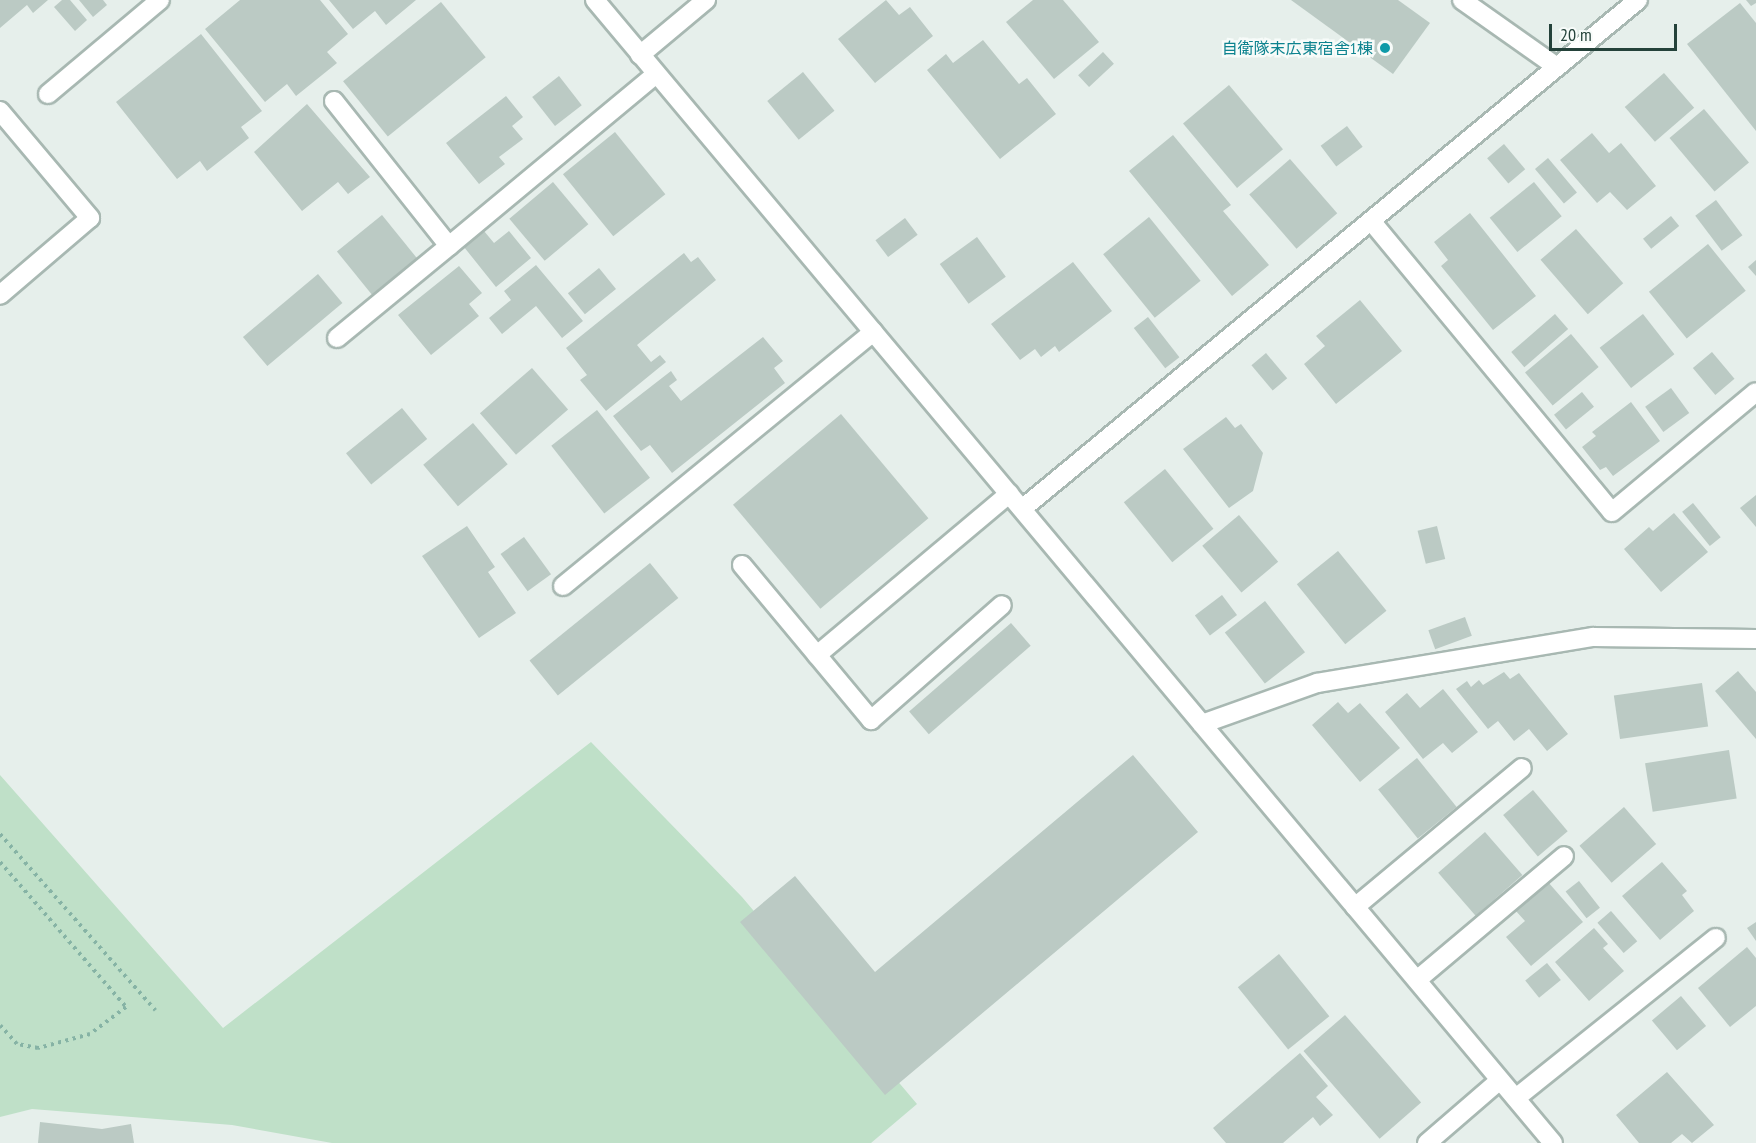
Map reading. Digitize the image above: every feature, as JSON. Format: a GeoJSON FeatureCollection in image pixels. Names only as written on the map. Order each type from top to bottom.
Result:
{"type":"FeatureCollection","features":[{"type":"Feature","properties":{"kind":"street"},"geometry":{"type":"LineString","coordinates":[[48,94],[160,0]]}},
{"type":"Feature","properties":{"kind":"street"},"geometry":{"type":"LineString","coordinates":[[595,0],[1553,1143]]}},
{"type":"Feature","properties":{"kind":"street"},"geometry":{"type":"LineString","coordinates":[[640,55],[706,0]]}},
{"type":"Feature","properties":{"kind":"street"},"geometry":{"type":"LineString","coordinates":[[1462,0],[1557,67]]}},
{"type":"Feature","properties":{"kind":"street"},"geometry":{"type":"LineString","coordinates":[[1022,509],[1638,0]]}},
{"type":"Feature","properties":{"kind":"street"},"geometry":{"type":"LineString","coordinates":[[337,339],[656,74]]}},
{"type":"Feature","properties":{"kind":"street"},"geometry":{"type":"LineString","coordinates":[[334,101],[449,246]]}},
{"type":"Feature","properties":{"kind":"street"},"geometry":{"type":"LineString","coordinates":[[0,111],[90,218],[0,295]]}},
{"type":"Feature","properties":{"kind":"street"},"geometry":{"type":"LineString","coordinates":[[1372,222],[1612,512],[1756,392]]}},
{"type":"Feature","properties":{"kind":"street"},"geometry":{"type":"LineString","coordinates":[[563,586],[873,332]]}},
{"type":"Feature","properties":{"kind":"street"},"geometry":{"type":"LineString","coordinates":[[817,655],[1009,494]]}},
{"type":"Feature","properties":{"kind":"street"},"geometry":{"type":"LineString","coordinates":[[742,565],[871,720],[1002,605]]}},
{"type":"Feature","properties":{"kind":"street"},"geometry":{"type":"LineString","coordinates":[[1202,724],[1317,683],[1593,637],[1756,639]]}},
{"type":"Feature","properties":{"kind":"street"},"geometry":{"type":"LineString","coordinates":[[1355,907],[1522,768]]}},
{"type":"Feature","properties":{"kind":"street"},"geometry":{"type":"LineString","coordinates":[[1417,980],[1564,856]]}},
{"type":"Feature","properties":{"kind":"street"},"geometry":{"type":"LineString","coordinates":[[1516,1098],[1716,938]]}},
{"type":"Feature","properties":{"kind":"street"},"geometry":{"type":"LineString","coordinates":[[1427,1143],[1500,1080]]}},
{"type":"Feature","properties":{"kind":"path"},"geometry":{"type":"LineString","coordinates":[[0,834],[154,1010]]}},
{"type":"Feature","properties":{"kind":"path"},"geometry":{"type":"LineString","coordinates":[[0,862],[126,1007],[90,1034],[38,1048],[17,1044],[0,1025]]}},
{"type":"Feature","properties":{"kind":"green space"},"geometry":{"type":"Polygon","coordinates":[[[591,742],[742,897],[917,1104],[871,1143],[332,1143],[232,1125],[32,1109],[0,1117],[0,775],[223,1028],[591,742]]]}},
{"type":"Feature","properties":{"kind":"building"},"geometry":{"type":"Polygon","coordinates":[[[0,0],[48,0],[33,13],[27,5],[0,28],[0,0]]]}},
{"type":"Feature","properties":{"kind":"building"},"geometry":{"type":"Polygon","coordinates":[[[62,0],[70,0],[87,20],[75,31],[54,7],[62,0]]]}},
{"type":"Feature","properties":{"kind":"building"},"geometry":{"type":"Polygon","coordinates":[[[79,0],[103,0],[107,5],[93,17],[79,0]]]}},
{"type":"Feature","properties":{"kind":"building"},"geometry":{"type":"Polygon","coordinates":[[[240,0],[320,0],[348,34],[327,52],[337,63],[296,96],[287,84],[265,102],[205,29],[240,0]]]}},
{"type":"Feature","properties":{"kind":"building"},"geometry":{"type":"Polygon","coordinates":[[[329,0],[416,0],[386,25],[375,11],[353,29],[329,0]]]}},
{"type":"Feature","properties":{"kind":"building"},"geometry":{"type":"Polygon","coordinates":[[[886,0],[899,15],[910,7],[933,36],[875,83],[838,39],[886,0]]]}},
{"type":"Feature","properties":{"kind":"building"},"geometry":{"type":"Polygon","coordinates":[[[1033,0],[1063,0],[1099,42],[1054,79],[1006,22],[1033,0]]]}},
{"type":"Feature","properties":{"kind":"building","name":"自衛隊末広東宿舎1棟"},"geometry":{"type":"Polygon","coordinates":[[[1291,0],[1398,0],[1430,23],[1393,74],[1291,0]]]}},
{"type":"Feature","properties":{"kind":"building"},"geometry":{"type":"Polygon","coordinates":[[[1746,0],[1756,0],[1756,3],[1751,6],[1746,0]]]}},
{"type":"Feature","properties":{"kind":"building"},"geometry":{"type":"Polygon","coordinates":[[[441,2],[486,57],[388,136],[343,81],[441,2]]]}},
{"type":"Feature","properties":{"kind":"building"},"geometry":{"type":"Polygon","coordinates":[[[1740,3],[1756,23],[1756,131],[1687,44],[1740,3]]]}},
{"type":"Feature","properties":{"kind":"building"},"geometry":{"type":"Polygon","coordinates":[[[201,34],[262,111],[241,127],[249,138],[207,171],[200,161],[177,179],[116,102],[201,34]]]}},
{"type":"Feature","properties":{"kind":"building"},"geometry":{"type":"Polygon","coordinates":[[[983,40],[1019,84],[1027,78],[1056,114],[1000,159],[927,70],[946,54],[953,63],[983,40]]]}},
{"type":"Feature","properties":{"kind":"building"},"geometry":{"type":"Polygon","coordinates":[[[1103,52],[1114,64],[1089,87],[1078,75],[1103,52]]]}},
{"type":"Feature","properties":{"kind":"building"},"geometry":{"type":"Polygon","coordinates":[[[803,72],[834,111],[799,140],[767,101],[803,72]]]}},
{"type":"Feature","properties":{"kind":"building"},"geometry":{"type":"Polygon","coordinates":[[[1664,73],[1694,108],[1655,142],[1625,107],[1664,73]]]}},
{"type":"Feature","properties":{"kind":"building"},"geometry":{"type":"Polygon","coordinates":[[[559,76],[582,105],[555,126],[532,97],[559,76]]]}},
{"type":"Feature","properties":{"kind":"building"},"geometry":{"type":"Polygon","coordinates":[[[1229,85],[1283,149],[1237,188],[1183,124],[1229,85]]]}},
{"type":"Feature","properties":{"kind":"building"},"geometry":{"type":"Polygon","coordinates":[[[506,96],[523,117],[512,126],[523,139],[499,157],[505,164],[479,184],[446,143],[506,96]]]}},
{"type":"Feature","properties":{"kind":"building"},"geometry":{"type":"Polygon","coordinates":[[[307,104],[370,177],[348,194],[338,182],[302,211],[254,152],[307,104]]]}},
{"type":"Feature","properties":{"kind":"building"},"geometry":{"type":"Polygon","coordinates":[[[1704,109],[1749,163],[1715,192],[1670,138],[1704,109]]]}},
{"type":"Feature","properties":{"kind":"building"},"geometry":{"type":"Polygon","coordinates":[[[1347,126],[1363,147],[1336,167],[1321,146],[1347,126]]]}},
{"type":"Feature","properties":{"kind":"building"},"geometry":{"type":"Polygon","coordinates":[[[615,132],[665,194],[613,236],[563,174],[615,132]]]}},
{"type":"Feature","properties":{"kind":"building"},"geometry":{"type":"Polygon","coordinates":[[[1592,133],[1609,153],[1621,143],[1656,186],[1627,210],[1610,192],[1597,203],[1560,160],[1592,133]]]}},
{"type":"Feature","properties":{"kind":"building"},"geometry":{"type":"Polygon","coordinates":[[[1173,135],[1231,205],[1223,211],[1269,265],[1232,296],[1129,171],[1173,135]]]}},
{"type":"Feature","properties":{"kind":"building"},"geometry":{"type":"Polygon","coordinates":[[[1504,144],[1525,169],[1508,183],[1487,158],[1504,144]]]}},
{"type":"Feature","properties":{"kind":"building"},"geometry":{"type":"Polygon","coordinates":[[[1548,158],[1577,192],[1564,203],[1535,169],[1548,158]]]}},
{"type":"Feature","properties":{"kind":"building"},"geometry":{"type":"Polygon","coordinates":[[[1290,159],[1337,213],[1296,249],[1249,194],[1290,159]]]}},
{"type":"Feature","properties":{"kind":"building"},"geometry":{"type":"Polygon","coordinates":[[[553,182],[588,224],[545,261],[509,219],[553,182]]]}},
{"type":"Feature","properties":{"kind":"building"},"geometry":{"type":"Polygon","coordinates":[[[1534,182],[1562,216],[1517,252],[1490,218],[1534,182]]]}},
{"type":"Feature","properties":{"kind":"building"},"geometry":{"type":"Polygon","coordinates":[[[1716,200],[1742,235],[1722,251],[1695,216],[1716,200]]]}},
{"type":"Feature","properties":{"kind":"building"},"geometry":{"type":"Polygon","coordinates":[[[1470,213],[1536,296],[1493,330],[1441,266],[1448,260],[1434,242],[1470,213]]]}},
{"type":"Feature","properties":{"kind":"building"},"geometry":{"type":"Polygon","coordinates":[[[382,215],[418,259],[373,296],[337,252],[382,215]]]}},
{"type":"Feature","properties":{"kind":"building"},"geometry":{"type":"Polygon","coordinates":[[[1671,216],[1679,226],[1651,249],[1643,239],[1671,216]]]}},
{"type":"Feature","properties":{"kind":"building"},"geometry":{"type":"Polygon","coordinates":[[[1149,217],[1201,281],[1155,318],[1103,254],[1149,217]]]}},
{"type":"Feature","properties":{"kind":"building"},"geometry":{"type":"Polygon","coordinates":[[[905,218],[918,235],[888,257],[875,240],[905,218]]]}},
{"type":"Feature","properties":{"kind":"building"},"geometry":{"type":"Polygon","coordinates":[[[1576,229],[1623,283],[1588,314],[1541,260],[1576,229]]]}},
{"type":"Feature","properties":{"kind":"building"},"geometry":{"type":"Polygon","coordinates":[[[484,231],[494,243],[509,231],[531,258],[496,287],[464,247],[484,231]]]}},
{"type":"Feature","properties":{"kind":"building"},"geometry":{"type":"Polygon","coordinates":[[[977,237],[1006,277],[969,304],[940,264],[977,237]]]}},
{"type":"Feature","properties":{"kind":"building"},"geometry":{"type":"Polygon","coordinates":[[[1708,244],[1746,291],[1687,338],[1649,292],[1708,244]]]}},
{"type":"Feature","properties":{"kind":"building"},"geometry":{"type":"Polygon","coordinates":[[[684,253],[691,262],[698,257],[716,280],[637,345],[651,362],[660,355],[666,362],[606,411],[580,380],[587,375],[566,348],[684,253]]]}},
{"type":"Feature","properties":{"kind":"building"},"geometry":{"type":"Polygon","coordinates":[[[1756,260],[1756,276],[1748,267],[1756,260]]]}},
{"type":"Feature","properties":{"kind":"building"},"geometry":{"type":"Polygon","coordinates":[[[1073,262],[1112,311],[1059,352],[1055,346],[1041,357],[1035,349],[1020,360],[991,324],[1073,262]]]}},
{"type":"Feature","properties":{"kind":"building"},"geometry":{"type":"Polygon","coordinates":[[[536,265],[583,321],[562,338],[536,306],[502,334],[489,318],[511,300],[504,291],[536,265]]]}},
{"type":"Feature","properties":{"kind":"building"},"geometry":{"type":"Polygon","coordinates":[[[459,266],[482,293],[469,304],[479,316],[431,355],[398,315],[459,266]]]}},
{"type":"Feature","properties":{"kind":"building"},"geometry":{"type":"Polygon","coordinates":[[[599,268],[616,289],[585,314],[568,293],[599,268]]]}},
{"type":"Feature","properties":{"kind":"building"},"geometry":{"type":"Polygon","coordinates":[[[318,274],[342,303],[267,366],[243,337],[318,274]]]}},
{"type":"Feature","properties":{"kind":"building"},"geometry":{"type":"Polygon","coordinates":[[[1360,300],[1402,351],[1336,404],[1304,364],[1325,346],[1316,336],[1360,300]]]}},
{"type":"Feature","properties":{"kind":"building"},"geometry":{"type":"Polygon","coordinates":[[[1555,314],[1568,329],[1524,367],[1511,352],[1555,314]]]}},
{"type":"Feature","properties":{"kind":"building"},"geometry":{"type":"Polygon","coordinates":[[[1643,314],[1674,354],[1631,388],[1600,348],[1643,314]]]}},
{"type":"Feature","properties":{"kind":"building"},"geometry":{"type":"Polygon","coordinates":[[[1148,317],[1179,357],[1165,368],[1134,328],[1148,317]]]}},
{"type":"Feature","properties":{"kind":"building"},"geometry":{"type":"Polygon","coordinates":[[[1571,334],[1599,367],[1553,406],[1525,373],[1571,334]]]}},
{"type":"Feature","properties":{"kind":"building"},"geometry":{"type":"Polygon","coordinates":[[[763,337],[783,361],[774,368],[785,383],[672,473],[650,445],[641,451],[613,416],[671,371],[677,380],[669,386],[681,401],[763,337]]]}},
{"type":"Feature","properties":{"kind":"building"},"geometry":{"type":"Polygon","coordinates":[[[1712,352],[1734,379],[1715,395],[1693,368],[1712,352]]]}},
{"type":"Feature","properties":{"kind":"building"},"geometry":{"type":"Polygon","coordinates":[[[1266,353],[1287,378],[1273,390],[1251,365],[1266,353]]]}},
{"type":"Feature","properties":{"kind":"building"},"geometry":{"type":"Polygon","coordinates":[[[532,368],[568,410],[516,455],[480,413],[532,368]]]}},
{"type":"Feature","properties":{"kind":"building"},"geometry":{"type":"Polygon","coordinates":[[[1671,388],[1689,413],[1663,432],[1645,407],[1671,388]]]}},
{"type":"Feature","properties":{"kind":"building"},"geometry":{"type":"Polygon","coordinates":[[[1582,392],[1594,407],[1566,429],[1554,415],[1582,392]]]}},
{"type":"Feature","properties":{"kind":"building"},"geometry":{"type":"Polygon","coordinates":[[[1631,402],[1660,441],[1613,476],[1606,467],[1600,470],[1582,447],[1596,436],[1592,432],[1631,402]]]}},
{"type":"Feature","properties":{"kind":"building"},"geometry":{"type":"Polygon","coordinates":[[[402,408],[427,439],[371,484],[346,453],[402,408]]]}},
{"type":"Feature","properties":{"kind":"building"},"geometry":{"type":"Polygon","coordinates":[[[597,410],[650,478],[604,513],[551,446],[597,410]]]}},
{"type":"Feature","properties":{"kind":"building"},"geometry":{"type":"Polygon","coordinates":[[[841,414],[928,518],[820,609],[733,505],[841,414]]]}},
{"type":"Feature","properties":{"kind":"building"},"geometry":{"type":"Polygon","coordinates":[[[1226,417],[1235,428],[1241,424],[1263,453],[1253,491],[1229,508],[1183,449],[1226,417]]]}},
{"type":"Feature","properties":{"kind":"building"},"geometry":{"type":"Polygon","coordinates":[[[473,423],[508,464],[458,506],[423,465],[473,423]]]}},
{"type":"Feature","properties":{"kind":"building"},"geometry":{"type":"Polygon","coordinates":[[[1165,469],[1213,529],[1172,562],[1124,502],[1165,469]]]}},
{"type":"Feature","properties":{"kind":"building"},"geometry":{"type":"Polygon","coordinates":[[[1756,495],[1756,527],[1740,508],[1756,495]]]}},
{"type":"Feature","properties":{"kind":"building"},"geometry":{"type":"Polygon","coordinates":[[[1693,503],[1721,537],[1710,546],[1682,512],[1693,503]]]}},
{"type":"Feature","properties":{"kind":"building"},"geometry":{"type":"Polygon","coordinates":[[[1674,513],[1708,552],[1661,592],[1624,549],[1649,527],[1653,531],[1674,513]]]}},
{"type":"Feature","properties":{"kind":"building"},"geometry":{"type":"Polygon","coordinates":[[[1239,515],[1278,562],[1241,593],[1202,546],[1239,515]]]}},
{"type":"Feature","properties":{"kind":"building"},"geometry":{"type":"Polygon","coordinates":[[[467,526],[495,567],[488,572],[516,613],[479,638],[422,556],[467,526]]]}},
{"type":"Feature","properties":{"kind":"building"},"geometry":{"type":"Polygon","coordinates":[[[1437,526],[1445,559],[1426,564],[1418,531],[1437,526]]]}},
{"type":"Feature","properties":{"kind":"building"},"geometry":{"type":"Polygon","coordinates":[[[524,537],[551,574],[528,591],[501,554],[524,537]]]}},
{"type":"Feature","properties":{"kind":"building"},"geometry":{"type":"Polygon","coordinates":[[[1338,551],[1386,611],[1345,644],[1297,584],[1338,551]]]}},
{"type":"Feature","properties":{"kind":"building"},"geometry":{"type":"Polygon","coordinates":[[[650,563],[678,598],[558,696],[530,661],[650,563]]]}},
{"type":"Feature","properties":{"kind":"building"},"geometry":{"type":"Polygon","coordinates":[[[1222,595],[1237,615],[1210,635],[1195,615],[1222,595]]]}},
{"type":"Feature","properties":{"kind":"building"},"geometry":{"type":"Polygon","coordinates":[[[1265,601],[1305,652],[1265,684],[1225,632],[1265,601]]]}},
{"type":"Feature","properties":{"kind":"building"},"geometry":{"type":"Polygon","coordinates":[[[1465,617],[1472,636],[1435,649],[1428,630],[1465,617]]]}},
{"type":"Feature","properties":{"kind":"building"},"geometry":{"type":"Polygon","coordinates":[[[1011,623],[1031,646],[929,734],[909,712],[1011,623]]]}},
{"type":"Feature","properties":{"kind":"building"},"geometry":{"type":"Polygon","coordinates":[[[1738,671],[1756,692],[1756,739],[1715,691],[1738,671]]]}},
{"type":"Feature","properties":{"kind":"building"},"geometry":{"type":"Polygon","coordinates":[[[1504,672],[1510,679],[1519,673],[1568,734],[1547,751],[1529,729],[1514,741],[1498,721],[1488,729],[1456,689],[1467,681],[1471,687],[1479,680],[1483,685],[1504,672]]]}},
{"type":"Feature","properties":{"kind":"building"},"geometry":{"type":"Polygon","coordinates":[[[1702,683],[1708,727],[1620,739],[1614,695],[1702,683]]]}},
{"type":"Feature","properties":{"kind":"building"},"geometry":{"type":"Polygon","coordinates":[[[1443,689],[1478,732],[1452,753],[1443,743],[1423,759],[1385,712],[1407,693],[1420,708],[1443,689]]]}},
{"type":"Feature","properties":{"kind":"building"},"geometry":{"type":"Polygon","coordinates":[[[1338,702],[1348,713],[1360,703],[1400,748],[1360,782],[1312,725],[1338,702]]]}},
{"type":"Feature","properties":{"kind":"building"},"geometry":{"type":"Polygon","coordinates":[[[1729,750],[1737,798],[1653,812],[1645,763],[1729,750]]]}},
{"type":"Feature","properties":{"kind":"building"},"geometry":{"type":"Polygon","coordinates":[[[1133,755],[1198,832],[885,1095],[740,922],[795,876],[875,972],[1133,755]]]}},
{"type":"Feature","properties":{"kind":"building"},"geometry":{"type":"Polygon","coordinates":[[[1417,758],[1457,807],[1418,838],[1378,789],[1417,758]]]}},
{"type":"Feature","properties":{"kind":"building"},"geometry":{"type":"Polygon","coordinates":[[[1533,790],[1568,831],[1538,856],[1503,815],[1533,790]]]}},
{"type":"Feature","properties":{"kind":"building"},"geometry":{"type":"Polygon","coordinates":[[[1624,807],[1656,844],[1612,883],[1579,846],[1624,807]]]}},
{"type":"Feature","properties":{"kind":"building"},"geometry":{"type":"Polygon","coordinates":[[[1485,832],[1522,875],[1476,916],[1438,873],[1485,832]]]}},
{"type":"Feature","properties":{"kind":"building"},"geometry":{"type":"Polygon","coordinates":[[[1662,862],[1687,891],[1682,895],[1694,911],[1660,940],[1622,896],[1662,862]]]}},
{"type":"Feature","properties":{"kind":"building"},"geometry":{"type":"Polygon","coordinates":[[[1579,881],[1600,908],[1587,918],[1566,891],[1579,881]]]}},
{"type":"Feature","properties":{"kind":"building"},"geometry":{"type":"Polygon","coordinates":[[[1548,882],[1583,922],[1531,966],[1506,937],[1525,921],[1515,910],[1548,882]]]}},
{"type":"Feature","properties":{"kind":"building"},"geometry":{"type":"Polygon","coordinates":[[[1611,911],[1637,941],[1624,953],[1597,923],[1611,911]]]}},
{"type":"Feature","properties":{"kind":"building"},"geometry":{"type":"Polygon","coordinates":[[[1756,922],[1756,941],[1747,928],[1756,922]]]}},
{"type":"Feature","properties":{"kind":"building"},"geometry":{"type":"Polygon","coordinates":[[[1594,928],[1608,944],[1603,948],[1624,971],[1589,1001],[1555,962],[1594,928]]]}},
{"type":"Feature","properties":{"kind":"building"},"geometry":{"type":"Polygon","coordinates":[[[1747,947],[1756,958],[1756,1006],[1730,1027],[1698,988],[1747,947]]]}},
{"type":"Feature","properties":{"kind":"building"},"geometry":{"type":"Polygon","coordinates":[[[1279,954],[1329,1016],[1288,1050],[1238,987],[1279,954]]]}},
{"type":"Feature","properties":{"kind":"building"},"geometry":{"type":"Polygon","coordinates":[[[1547,963],[1561,980],[1539,998],[1525,981],[1547,963]]]}},
{"type":"Feature","properties":{"kind":"building"},"geometry":{"type":"Polygon","coordinates":[[[1681,996],[1706,1026],[1677,1050],[1652,1020],[1681,996]]]}},
{"type":"Feature","properties":{"kind":"building"},"geometry":{"type":"Polygon","coordinates":[[[1345,1015],[1421,1103],[1380,1139],[1303,1051],[1345,1015]]]}},
{"type":"Feature","properties":{"kind":"building"},"geometry":{"type":"Polygon","coordinates":[[[1300,1053],[1328,1086],[1316,1097],[1333,1115],[1320,1126],[1313,1117],[1283,1143],[1226,1143],[1213,1128],[1300,1053]]]}},
{"type":"Feature","properties":{"kind":"building"},"geometry":{"type":"Polygon","coordinates":[[[1667,1072],[1714,1125],[1692,1143],[1682,1134],[1671,1143],[1639,1143],[1616,1115],[1667,1072]]]}},
{"type":"Feature","properties":{"kind":"building"},"geometry":{"type":"Polygon","coordinates":[[[40,1122],[102,1129],[131,1124],[134,1143],[38,1143],[40,1122]]]}},
{"type":"Feature","properties":{"kind":"place","name":"自衛隊末広東宿舎1棟"},"geometry":{"type":"Point","coordinates":[1385,48]}}]}
